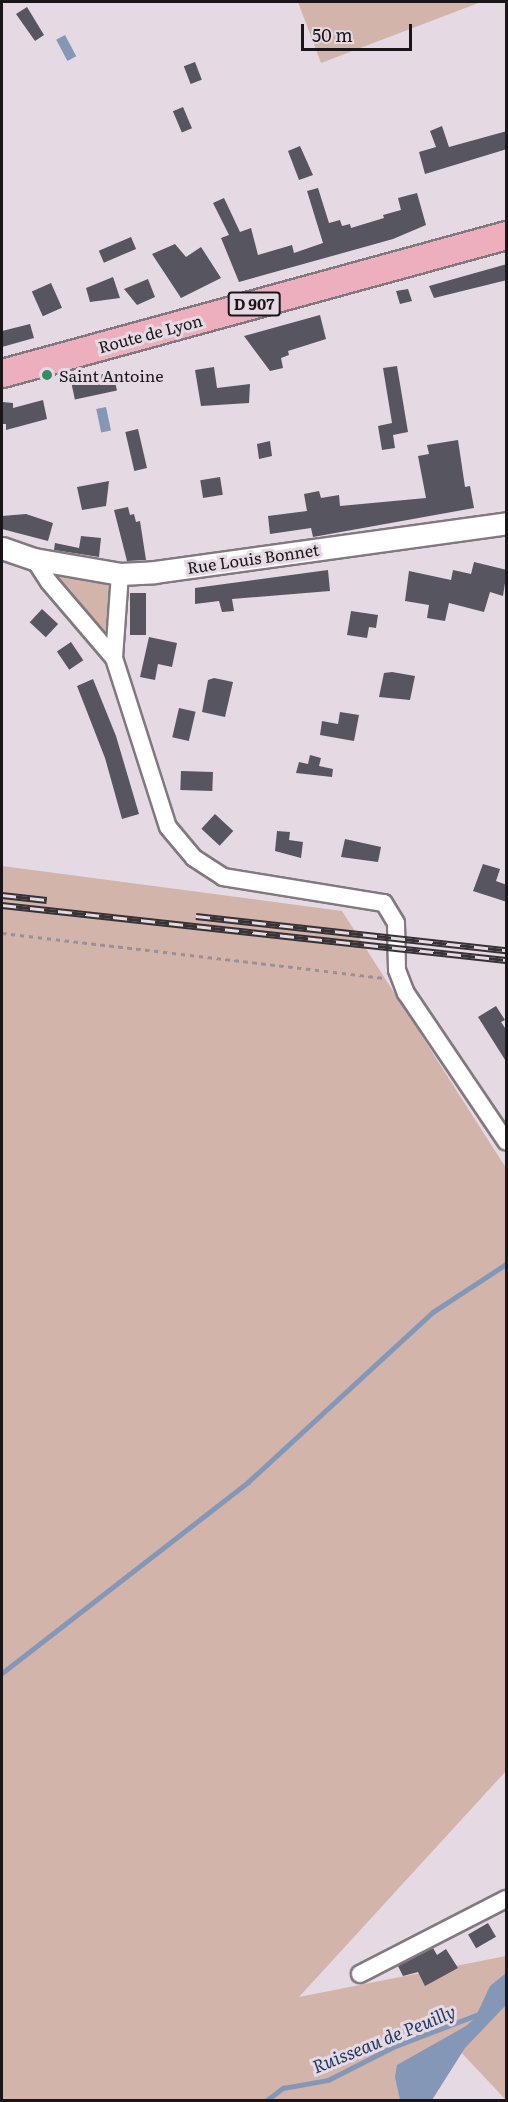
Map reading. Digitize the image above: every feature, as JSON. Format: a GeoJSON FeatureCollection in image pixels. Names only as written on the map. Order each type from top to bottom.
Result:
{"type":"FeatureCollection","features":[{"type":"Feature","properties":{"kind":"main road","name":"Route de Lyon"},"geometry":{"type":"LineString","coordinates":[[2,373],[507,235]]}},
{"type":"Feature","properties":{"kind":"street","name":"Rue Louis Bonnet"},"geometry":{"type":"LineString","coordinates":[[2,548],[34,560],[120,574],[155,572],[507,523]]}},
{"type":"Feature","properties":{"kind":"street"},"geometry":{"type":"LineString","coordinates":[[34,560],[49,582],[114,658]]}},
{"type":"Feature","properties":{"kind":"street"},"geometry":{"type":"LineString","coordinates":[[120,574],[114,658],[160,808],[181,843],[207,868],[238,882],[384,903],[396,923],[397,970],[403,987],[507,1141]]}},
{"type":"Feature","properties":{"kind":"street"},"geometry":{"type":"LineString","coordinates":[[360,1974],[507,1899]]}},
{"type":"Feature","properties":{"kind":"path"},"geometry":{"type":"LineString","coordinates":[[2,933],[309,966],[403,987]]}},
{"type":"Feature","properties":{"kind":"shaded area"},"geometry":{"type":"Polygon","coordinates":[[[298,2],[481,2],[321,63],[298,2]]]}},
{"type":"Feature","properties":{"kind":"shaded area"},"geometry":{"type":"Polygon","coordinates":[[[57,573],[110,583],[109,629],[101,632],[56,578],[57,573]]]}},
{"type":"Feature","properties":{"kind":"shaded area"},"geometry":{"type":"Polygon","coordinates":[[[2,866],[342,911],[506,1168],[506,1771],[299,1997],[506,1956],[506,2100],[457,2048],[424,2100],[2,2100],[2,866]]]}},
{"type":"Feature","properties":{"kind":"water"},"geometry":{"type":"Polygon","coordinates":[[[65,35],[76,56],[67,61],[56,40],[65,35]]]}},
{"type":"Feature","properties":{"kind":"water"},"geometry":{"type":"Polygon","coordinates":[[[106,407],[111,430],[101,433],[96,409],[106,407]]]}},
{"type":"Feature","properties":{"kind":"water"},"geometry":{"type":"Polygon","coordinates":[[[506,1973],[506,2005],[465,2048],[432,2100],[400,2100],[395,2077],[397,2065],[466,2026],[475,2018],[490,1986],[506,1973]]]}},
{"type":"Feature","properties":{"kind":"building"},"geometry":{"type":"Polygon","coordinates":[[[27,7],[44,35],[35,41],[16,14],[27,7]]]}},
{"type":"Feature","properties":{"kind":"building"},"geometry":{"type":"Polygon","coordinates":[[[195,62],[202,80],[191,84],[184,66],[195,62]]]}},
{"type":"Feature","properties":{"kind":"building"},"geometry":{"type":"Polygon","coordinates":[[[183,107],[192,128],[182,132],[173,111],[183,107]]]}},
{"type":"Feature","properties":{"kind":"building"},"geometry":{"type":"Polygon","coordinates":[[[442,126],[449,147],[507,131],[507,149],[425,174],[419,152],[436,147],[430,131],[442,126]]]}},
{"type":"Feature","properties":{"kind":"building"},"geometry":{"type":"Polygon","coordinates":[[[300,146],[313,175],[299,180],[288,151],[300,146]]]}},
{"type":"Feature","properties":{"kind":"building"},"geometry":{"type":"Polygon","coordinates":[[[318,188],[329,223],[340,220],[342,226],[350,224],[351,228],[384,218],[383,215],[401,210],[398,198],[417,193],[426,225],[393,239],[239,282],[221,238],[229,235],[213,203],[224,198],[240,232],[251,228],[258,255],[292,245],[294,253],[323,243],[307,191],[318,188]]]}},
{"type":"Feature","properties":{"kind":"building"},"geometry":{"type":"Polygon","coordinates":[[[131,237],[136,249],[104,263],[99,251],[131,237]]]}},
{"type":"Feature","properties":{"kind":"building"},"geometry":{"type":"Polygon","coordinates":[[[175,244],[186,257],[201,247],[221,278],[181,298],[152,254],[175,244]]]}},
{"type":"Feature","properties":{"kind":"building"},"geometry":{"type":"Polygon","coordinates":[[[507,264],[507,280],[434,298],[429,286],[507,264]]]}},
{"type":"Feature","properties":{"kind":"building"},"geometry":{"type":"Polygon","coordinates":[[[113,277],[120,298],[90,302],[86,288],[113,277]]]}},
{"type":"Feature","properties":{"kind":"building"},"geometry":{"type":"Polygon","coordinates":[[[148,279],[155,297],[137,305],[124,289],[148,279]]]}},
{"type":"Feature","properties":{"kind":"building"},"geometry":{"type":"Polygon","coordinates":[[[51,283],[62,308],[43,316],[32,292],[51,283]]]}},
{"type":"Feature","properties":{"kind":"building"},"geometry":{"type":"Polygon","coordinates":[[[408,289],[412,301],[400,304],[396,291],[408,289]]]}},
{"type":"Feature","properties":{"kind":"building"},"geometry":{"type":"Polygon","coordinates":[[[320,315],[326,339],[288,351],[289,355],[281,358],[283,368],[270,371],[244,336],[320,315]]]}},
{"type":"Feature","properties":{"kind":"building"},"geometry":{"type":"Polygon","coordinates":[[[30,324],[34,338],[2,347],[2,331],[30,324]]]}},
{"type":"Feature","properties":{"kind":"building"},"geometry":{"type":"Polygon","coordinates":[[[397,366],[408,432],[393,435],[395,448],[382,450],[378,426],[392,423],[383,368],[397,366]]]}},
{"type":"Feature","properties":{"kind":"building"},"geometry":{"type":"Polygon","coordinates":[[[214,367],[217,388],[250,384],[249,403],[201,406],[195,370],[214,367]]]}},
{"type":"Feature","properties":{"kind":"building"},"geometry":{"type":"Polygon","coordinates":[[[113,372],[117,391],[75,400],[71,381],[113,372]]]}},
{"type":"Feature","properties":{"kind":"building"},"geometry":{"type":"Polygon","coordinates":[[[43,400],[47,419],[6,430],[6,424],[2,424],[2,402],[13,403],[13,408],[43,400]]]}},
{"type":"Feature","properties":{"kind":"building"},"geometry":{"type":"Polygon","coordinates":[[[138,429],[147,468],[134,471],[125,432],[138,429]]]}},
{"type":"Feature","properties":{"kind":"building"},"geometry":{"type":"Polygon","coordinates":[[[458,440],[465,487],[470,486],[474,508],[313,537],[311,528],[270,534],[268,516],[307,511],[304,494],[319,491],[321,498],[339,495],[340,506],[426,498],[418,456],[429,454],[427,445],[458,440]]]}},
{"type":"Feature","properties":{"kind":"building"},"geometry":{"type":"Polygon","coordinates":[[[270,441],[272,456],[259,459],[257,444],[270,441]]]}},
{"type":"Feature","properties":{"kind":"building"},"geometry":{"type":"Polygon","coordinates":[[[220,477],[223,495],[203,498],[200,480],[220,477]]]}},
{"type":"Feature","properties":{"kind":"building"},"geometry":{"type":"Polygon","coordinates":[[[109,481],[106,506],[82,510],[77,487],[109,481]]]}},
{"type":"Feature","properties":{"kind":"building"},"geometry":{"type":"Polygon","coordinates":[[[128,507],[130,515],[134,514],[136,522],[140,521],[146,560],[127,561],[114,510],[128,507]]]}},
{"type":"Feature","properties":{"kind":"building"},"geometry":{"type":"Polygon","coordinates":[[[26,514],[53,523],[48,541],[2,529],[2,516],[26,514]]]}},
{"type":"Feature","properties":{"kind":"building"},"geometry":{"type":"Polygon","coordinates":[[[81,536],[101,538],[99,557],[54,550],[55,543],[79,548],[81,536]]]}},
{"type":"Feature","properties":{"kind":"building"},"geometry":{"type":"Polygon","coordinates":[[[474,562],[507,570],[503,596],[490,592],[484,612],[449,603],[445,621],[427,618],[429,605],[405,601],[409,571],[451,580],[453,570],[471,574],[474,562]]]}},
{"type":"Feature","properties":{"kind":"building"},"geometry":{"type":"Polygon","coordinates":[[[328,570],[330,591],[232,599],[234,611],[222,612],[219,601],[195,604],[195,588],[328,570]]]}},
{"type":"Feature","properties":{"kind":"building"},"geometry":{"type":"Polygon","coordinates":[[[130,593],[146,593],[146,635],[130,635],[130,593]]]}},
{"type":"Feature","properties":{"kind":"building"},"geometry":{"type":"Polygon","coordinates":[[[42,609],[58,624],[46,637],[30,622],[42,609]]]}},
{"type":"Feature","properties":{"kind":"building"},"geometry":{"type":"Polygon","coordinates":[[[351,611],[378,615],[376,628],[369,627],[367,638],[347,635],[351,611]]]}},
{"type":"Feature","properties":{"kind":"building"},"geometry":{"type":"Polygon","coordinates":[[[149,637],[177,643],[172,667],[158,664],[155,680],[140,677],[149,637]]]}},
{"type":"Feature","properties":{"kind":"building"},"geometry":{"type":"Polygon","coordinates":[[[71,642],[83,660],[69,670],[57,652],[71,642]]]}},
{"type":"Feature","properties":{"kind":"building"},"geometry":{"type":"Polygon","coordinates":[[[384,673],[415,676],[410,700],[379,697],[384,673]]]}},
{"type":"Feature","properties":{"kind":"building"},"geometry":{"type":"Polygon","coordinates":[[[214,678],[233,682],[225,717],[202,712],[208,680],[214,678]]]}},
{"type":"Feature","properties":{"kind":"building"},"geometry":{"type":"Polygon","coordinates":[[[93,679],[116,736],[139,814],[122,819],[105,758],[77,686],[93,679]]]}},
{"type":"Feature","properties":{"kind":"building"},"geometry":{"type":"Polygon","coordinates":[[[179,708],[196,712],[189,741],[172,737],[179,708]]]}},
{"type":"Feature","properties":{"kind":"building"},"geometry":{"type":"Polygon","coordinates":[[[340,712],[359,715],[354,741],[320,735],[322,721],[338,724],[340,712]]]}},
{"type":"Feature","properties":{"kind":"building"},"geometry":{"type":"Polygon","coordinates":[[[310,755],[321,758],[319,766],[333,769],[332,777],[296,773],[299,762],[308,764],[310,755]]]}},
{"type":"Feature","properties":{"kind":"building"},"geometry":{"type":"Polygon","coordinates":[[[181,771],[213,772],[212,791],[180,790],[181,771]]]}},
{"type":"Feature","properties":{"kind":"building"},"geometry":{"type":"Polygon","coordinates":[[[215,814],[233,831],[220,846],[201,829],[215,814]]]}},
{"type":"Feature","properties":{"kind":"building"},"geometry":{"type":"Polygon","coordinates":[[[277,831],[290,832],[289,840],[303,842],[301,858],[275,851],[277,831]]]}},
{"type":"Feature","properties":{"kind":"building"},"geometry":{"type":"Polygon","coordinates":[[[345,839],[381,847],[378,862],[341,857],[345,839]]]}},
{"type":"Feature","properties":{"kind":"building"},"geometry":{"type":"Polygon","coordinates":[[[483,864],[500,869],[496,881],[507,885],[507,902],[473,891],[483,864]]]}},
{"type":"Feature","properties":{"kind":"building"},"geometry":{"type":"Polygon","coordinates":[[[496,1006],[505,1020],[501,1022],[507,1031],[507,1063],[478,1017],[496,1006]]]}},
{"type":"Feature","properties":{"kind":"building"},"geometry":{"type":"Polygon","coordinates":[[[488,1923],[496,1937],[476,1948],[468,1935],[488,1923]]]}},
{"type":"Feature","properties":{"kind":"building"},"geometry":{"type":"Polygon","coordinates":[[[433,1948],[437,1955],[446,1949],[458,1968],[425,1986],[418,1972],[403,1976],[398,1966],[433,1948]]]}},
{"type":"Feature","properties":{"kind":"waterway"},"geometry":{"type":"LineString","coordinates":[[2,1673],[248,1482],[433,1312],[506,1264]]}},
{"type":"Feature","properties":{"kind":"waterway","name":"Ruisseau de Peuilly"},"geometry":{"type":"LineString","coordinates":[[267,2100],[283,2088],[328,2080],[393,2047],[479,2014]]}},
{"type":"Feature","properties":{"kind":"railway"},"geometry":{"type":"LineString","coordinates":[[2,895],[47,900]]}},
{"type":"Feature","properties":{"kind":"railway"},"geometry":{"type":"LineString","coordinates":[[2,905],[506,960]]}},
{"type":"Feature","properties":{"kind":"railway"},"geometry":{"type":"LineString","coordinates":[[196,916],[506,950]]}},
{"type":"Feature","properties":{"kind":"place","name":"Saint Antoine"},"geometry":{"type":"Point","coordinates":[47,375]}}]}
